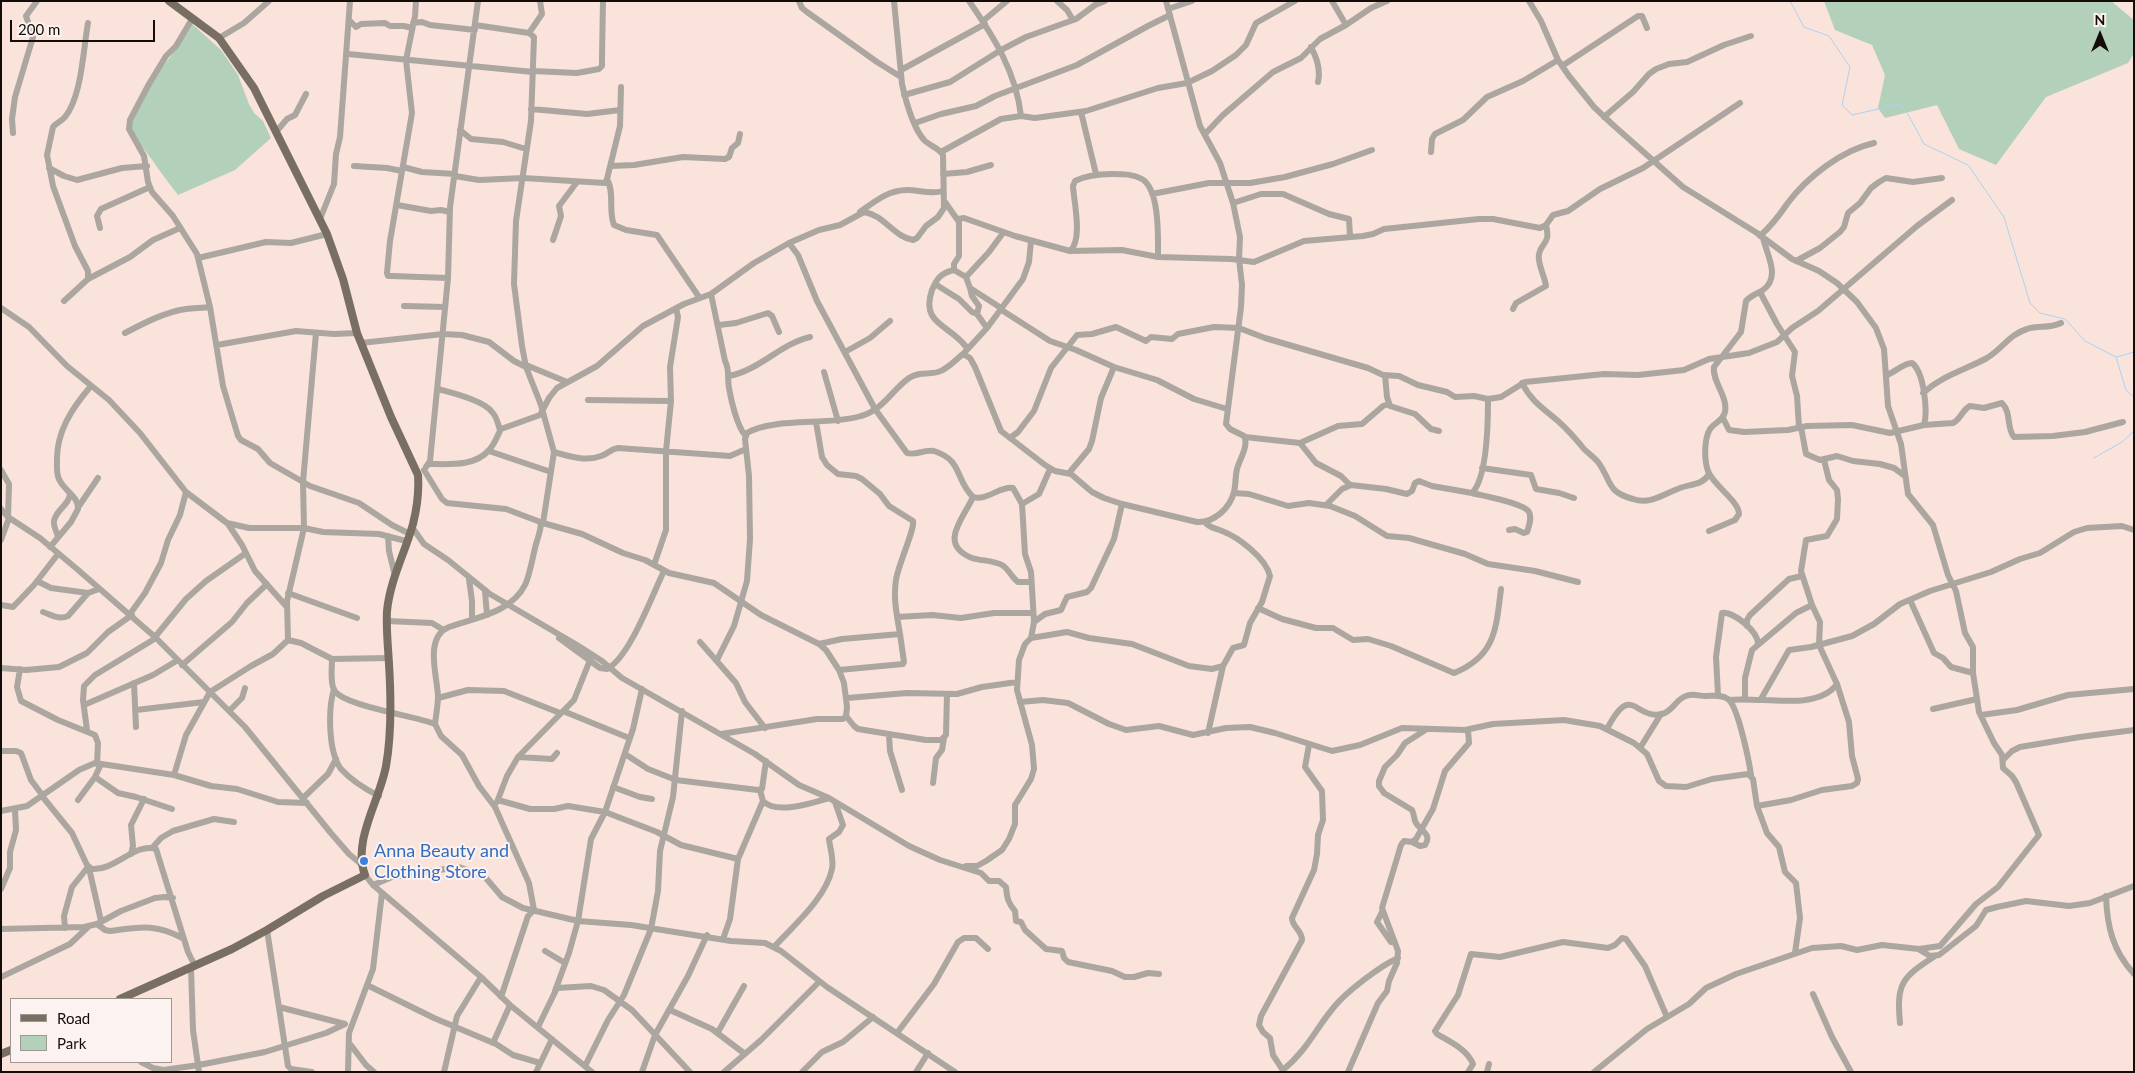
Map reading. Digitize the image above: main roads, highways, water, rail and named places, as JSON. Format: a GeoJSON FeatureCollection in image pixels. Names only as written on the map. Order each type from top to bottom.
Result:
{"type":"FeatureCollection","features":[{"type":"Feature","properties":{"kind":"main road"},"geometry":{"type":"LineString","coordinates":[[122,998],[193,967],[267,930],[323,896],[365,875],[361,864],[364,836],[379,796],[386,766],[390,712],[387,621],[395,576],[409,534],[423,470],[391,417],[357,333],[343,279],[327,234],[254,88],[219,38],[169,1]]}},
{"type":"Feature","properties":{"kind":"waterway"},"geometry":{"type":"LineString","coordinates":[[1790,1],[1804,27],[1829,36],[1850,67],[1842,105],[1852,115],[1900,104],[1909,116],[1924,144],[1968,165],[2004,217],[2030,303],[2040,313],[2065,319],[2085,341],[2116,357],[2126,390],[2134,397]]}},
{"type":"Feature","properties":{"kind":"waterway"},"geometry":{"type":"LineString","coordinates":[[2117,357],[2134,352]]}},
{"type":"Feature","properties":{"kind":"waterway"},"geometry":{"type":"LineString","coordinates":[[2094,458],[2122,442],[2134,431]]}},
{"type":"Feature","properties":{"kind":"place","name":"Anna Beauty and Clothing Store"},"geometry":{"type":"Point","coordinates":[364,861]}}]}
